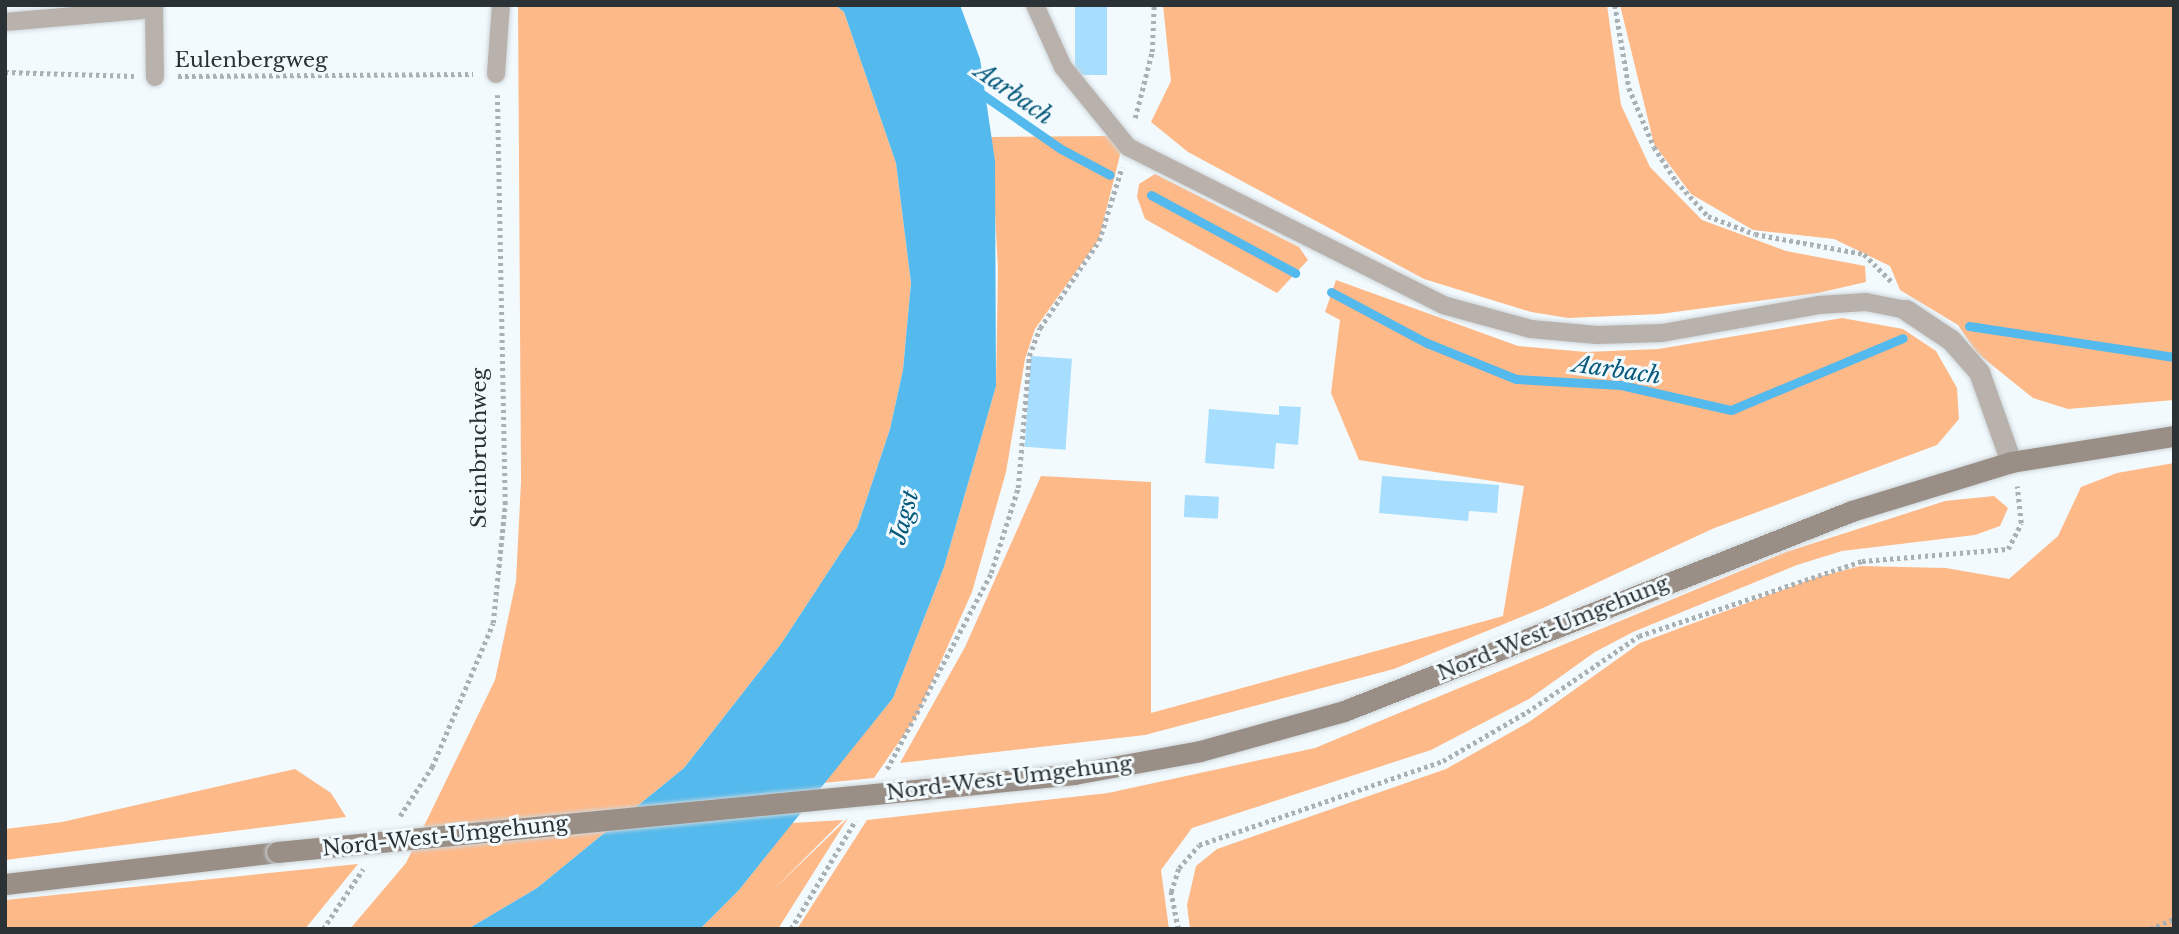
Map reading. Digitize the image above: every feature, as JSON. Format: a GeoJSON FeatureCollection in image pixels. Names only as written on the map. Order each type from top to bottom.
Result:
{"type":"FeatureCollection","features":[{"type":"Feature","properties":{"kind":"main road","name":"Nord-West-Umgehung"},"geometry":{"type":"LineString","coordinates":[[5,884],[277,852],[1074,775],[1200,751],[1344,711],[1839,516],[2011,462],[2174,436]]}},
{"type":"Feature","properties":{"kind":"street"},"geometry":{"type":"LineString","coordinates":[[1906,310],[1951,340],[1979,372],[2011,462]]}},
{"type":"Feature","properties":{"kind":"lane"},"geometry":{"type":"LineString","coordinates":[[496,74],[501,5]]}},
{"type":"Feature","properties":{"kind":"lane"},"geometry":{"type":"LineString","coordinates":[[1035,5],[1063,67],[1128,147],[1443,305],[1531,329],[1597,335],[1662,333],[1819,304],[1866,302],[1906,310]]}},
{"type":"Feature","properties":{"kind":"lane"},"geometry":{"type":"LineString","coordinates":[[5,23],[154,9],[155,77]]}},
{"type":"Feature","properties":{"kind":"path"},"geometry":{"type":"LineString","coordinates":[[882,777],[991,573],[1018,488],[1029,356],[1040,328],[1099,241],[1153,52],[1154,5]]}},
{"type":"Feature","properties":{"kind":"path"},"geometry":{"type":"LineString","coordinates":[[1615,5],[1629,88],[1654,147],[1676,181],[1708,216],[1755,234],[1864,254],[1892,279],[1906,310]]}},
{"type":"Feature","properties":{"kind":"path","name":"Eulenbergweg"},"geometry":{"type":"LineString","coordinates":[[5,72],[155,77],[496,74]]}},
{"type":"Feature","properties":{"kind":"path","name":"Steinbruchweg"},"geometry":{"type":"LineString","coordinates":[[393,825],[432,767],[493,623],[505,504],[496,74]]}},
{"type":"Feature","properties":{"kind":"path"},"geometry":{"type":"LineString","coordinates":[[1178,929],[1171,892],[1179,868],[1199,845],[1443,761],[1527,712],[1639,636],[1862,561],[2008,550],[2021,523],[2011,462]]}},
{"type":"Feature","properties":{"kind":"path"},"geometry":{"type":"LineString","coordinates":[[791,929],[861,812]]}},
{"type":"Feature","properties":{"kind":"path"},"geometry":{"type":"LineString","coordinates":[[323,929],[370,860]]}},
{"type":"Feature","properties":{"kind":"path"},"geometry":{"type":"LineString","coordinates":[[2150,929],[2174,919]]}},
{"type":"Feature","properties":{"kind":"shaded area"},"geometry":{"type":"Polygon","coordinates":[[[518,5],[835,5],[844,12],[896,163],[911,283],[903,370],[890,429],[857,528],[781,644],[684,768],[537,888],[468,929],[350,929],[406,863],[495,680],[516,581],[521,482],[518,5]]]}},
{"type":"Feature","properties":{"kind":"shaded area"},"geometry":{"type":"Polygon","coordinates":[[[1163,5],[1607,5],[1621,105],[1650,167],[1702,220],[1786,251],[1865,266],[1866,282],[1818,293],[1660,314],[1568,318],[1531,312],[1424,279],[1188,152],[1151,122],[1171,81],[1163,5]]]}},
{"type":"Feature","properties":{"kind":"shaded area"},"geometry":{"type":"Polygon","coordinates":[[[1620,5],[2174,5],[2174,400],[2068,409],[2033,398],[1977,353],[1958,325],[1900,290],[1890,266],[1834,239],[1753,230],[1691,194],[1654,144],[1620,5]]]}},
{"type":"Feature","properties":{"kind":"shaded area"},"geometry":{"type":"Polygon","coordinates":[[[1109,136],[1121,151],[1099,239],[1035,329],[1025,359],[1006,472],[972,592],[916,717],[874,778],[823,783],[893,698],[944,567],[996,386],[998,269],[991,137],[1109,136]]]}},
{"type":"Feature","properties":{"kind":"shaded area"},"geometry":{"type":"Polygon","coordinates":[[[1155,174],[1299,247],[1308,260],[1277,293],[1145,219],[1137,197],[1139,184],[1155,174]]]}},
{"type":"Feature","properties":{"kind":"shaded area"},"geometry":{"type":"Polygon","coordinates":[[[1336,280],[1518,346],[1586,352],[1658,349],[1842,318],[1903,329],[1936,351],[1957,388],[1959,419],[1937,445],[1712,529],[1543,608],[1394,669],[1145,735],[900,763],[965,647],[1041,476],[1151,482],[1151,713],[1503,616],[1524,486],[1359,460],[1331,393],[1340,320],[1325,312],[1336,280]]]}},
{"type":"Feature","properties":{"kind":"shaded area"},"geometry":{"type":"Polygon","coordinates":[[[2174,463],[2174,929],[1190,929],[1187,905],[1196,866],[1217,849],[1446,769],[1529,722],[1640,643],[1817,577],[1861,566],[1946,568],[2009,579],[2058,536],[2081,487],[2117,473],[2174,463]]]}},
{"type":"Feature","properties":{"kind":"shaded area"},"geometry":{"type":"Polygon","coordinates":[[[1994,496],[2008,508],[2000,526],[1975,535],[1842,551],[1797,565],[1633,632],[1595,652],[1529,699],[1431,750],[1192,828],[1161,870],[1169,929],[797,929],[867,820],[1108,793],[1315,748],[1786,552],[1945,501],[1994,496]]]}},
{"type":"Feature","properties":{"kind":"shaded area"},"geometry":{"type":"Polygon","coordinates":[[[295,769],[331,793],[346,817],[5,860],[5,829],[62,822],[295,769]]]}},
{"type":"Feature","properties":{"kind":"shaded area"},"geometry":{"type":"Polygon","coordinates":[[[848,818],[778,929],[700,929],[739,890],[792,823],[843,820],[772,891],[848,818]]]}},
{"type":"Feature","properties":{"kind":"shaded area"},"geometry":{"type":"Polygon","coordinates":[[[358,864],[305,929],[5,929],[5,900],[358,864]]]}},
{"type":"Feature","properties":{"kind":"water","name":"Jagst"},"geometry":{"type":"Polygon","coordinates":[[[835,5],[960,5],[980,59],[995,161],[996,386],[944,567],[893,698],[739,890],[700,929],[468,929],[537,888],[684,768],[781,644],[857,528],[890,429],[903,370],[911,283],[896,163],[844,12],[835,5]]]}},
{"type":"Feature","properties":{"kind":"building"},"geometry":{"type":"Polygon","coordinates":[[[1075,5],[1107,5],[1107,75],[1075,75],[1075,5]]]}},
{"type":"Feature","properties":{"kind":"building"},"geometry":{"type":"Polygon","coordinates":[[[1031,356],[1072,359],[1066,450],[1025,447],[1031,356]]]}},
{"type":"Feature","properties":{"kind":"building"},"geometry":{"type":"Polygon","coordinates":[[[1279,406],[1301,407],[1298,445],[1276,443],[1274,469],[1205,463],[1209,409],[1279,415],[1279,406]]]}},
{"type":"Feature","properties":{"kind":"building"},"geometry":{"type":"Polygon","coordinates":[[[1382,476],[1499,485],[1497,513],[1469,511],[1468,521],[1379,513],[1382,476]]]}},
{"type":"Feature","properties":{"kind":"building"},"geometry":{"type":"Polygon","coordinates":[[[1185,495],[1219,497],[1218,519],[1184,517],[1185,495]]]}},
{"type":"Feature","properties":{"kind":"waterway","name":"Aarbach"},"geometry":{"type":"LineString","coordinates":[[976,90],[1061,149],[1110,175]]}},
{"type":"Feature","properties":{"kind":"waterway","name":"Aarbach"},"geometry":{"type":"LineString","coordinates":[[1151,195],[1295,273]]}},
{"type":"Feature","properties":{"kind":"waterway","name":"Aarbach"},"geometry":{"type":"LineString","coordinates":[[1331,292],[1427,343],[1516,379],[1621,385],[1731,410],[1903,338]]}},
{"type":"Feature","properties":{"kind":"waterway","name":"Aarbach"},"geometry":{"type":"LineString","coordinates":[[1969,326],[2174,357]]}}]}
